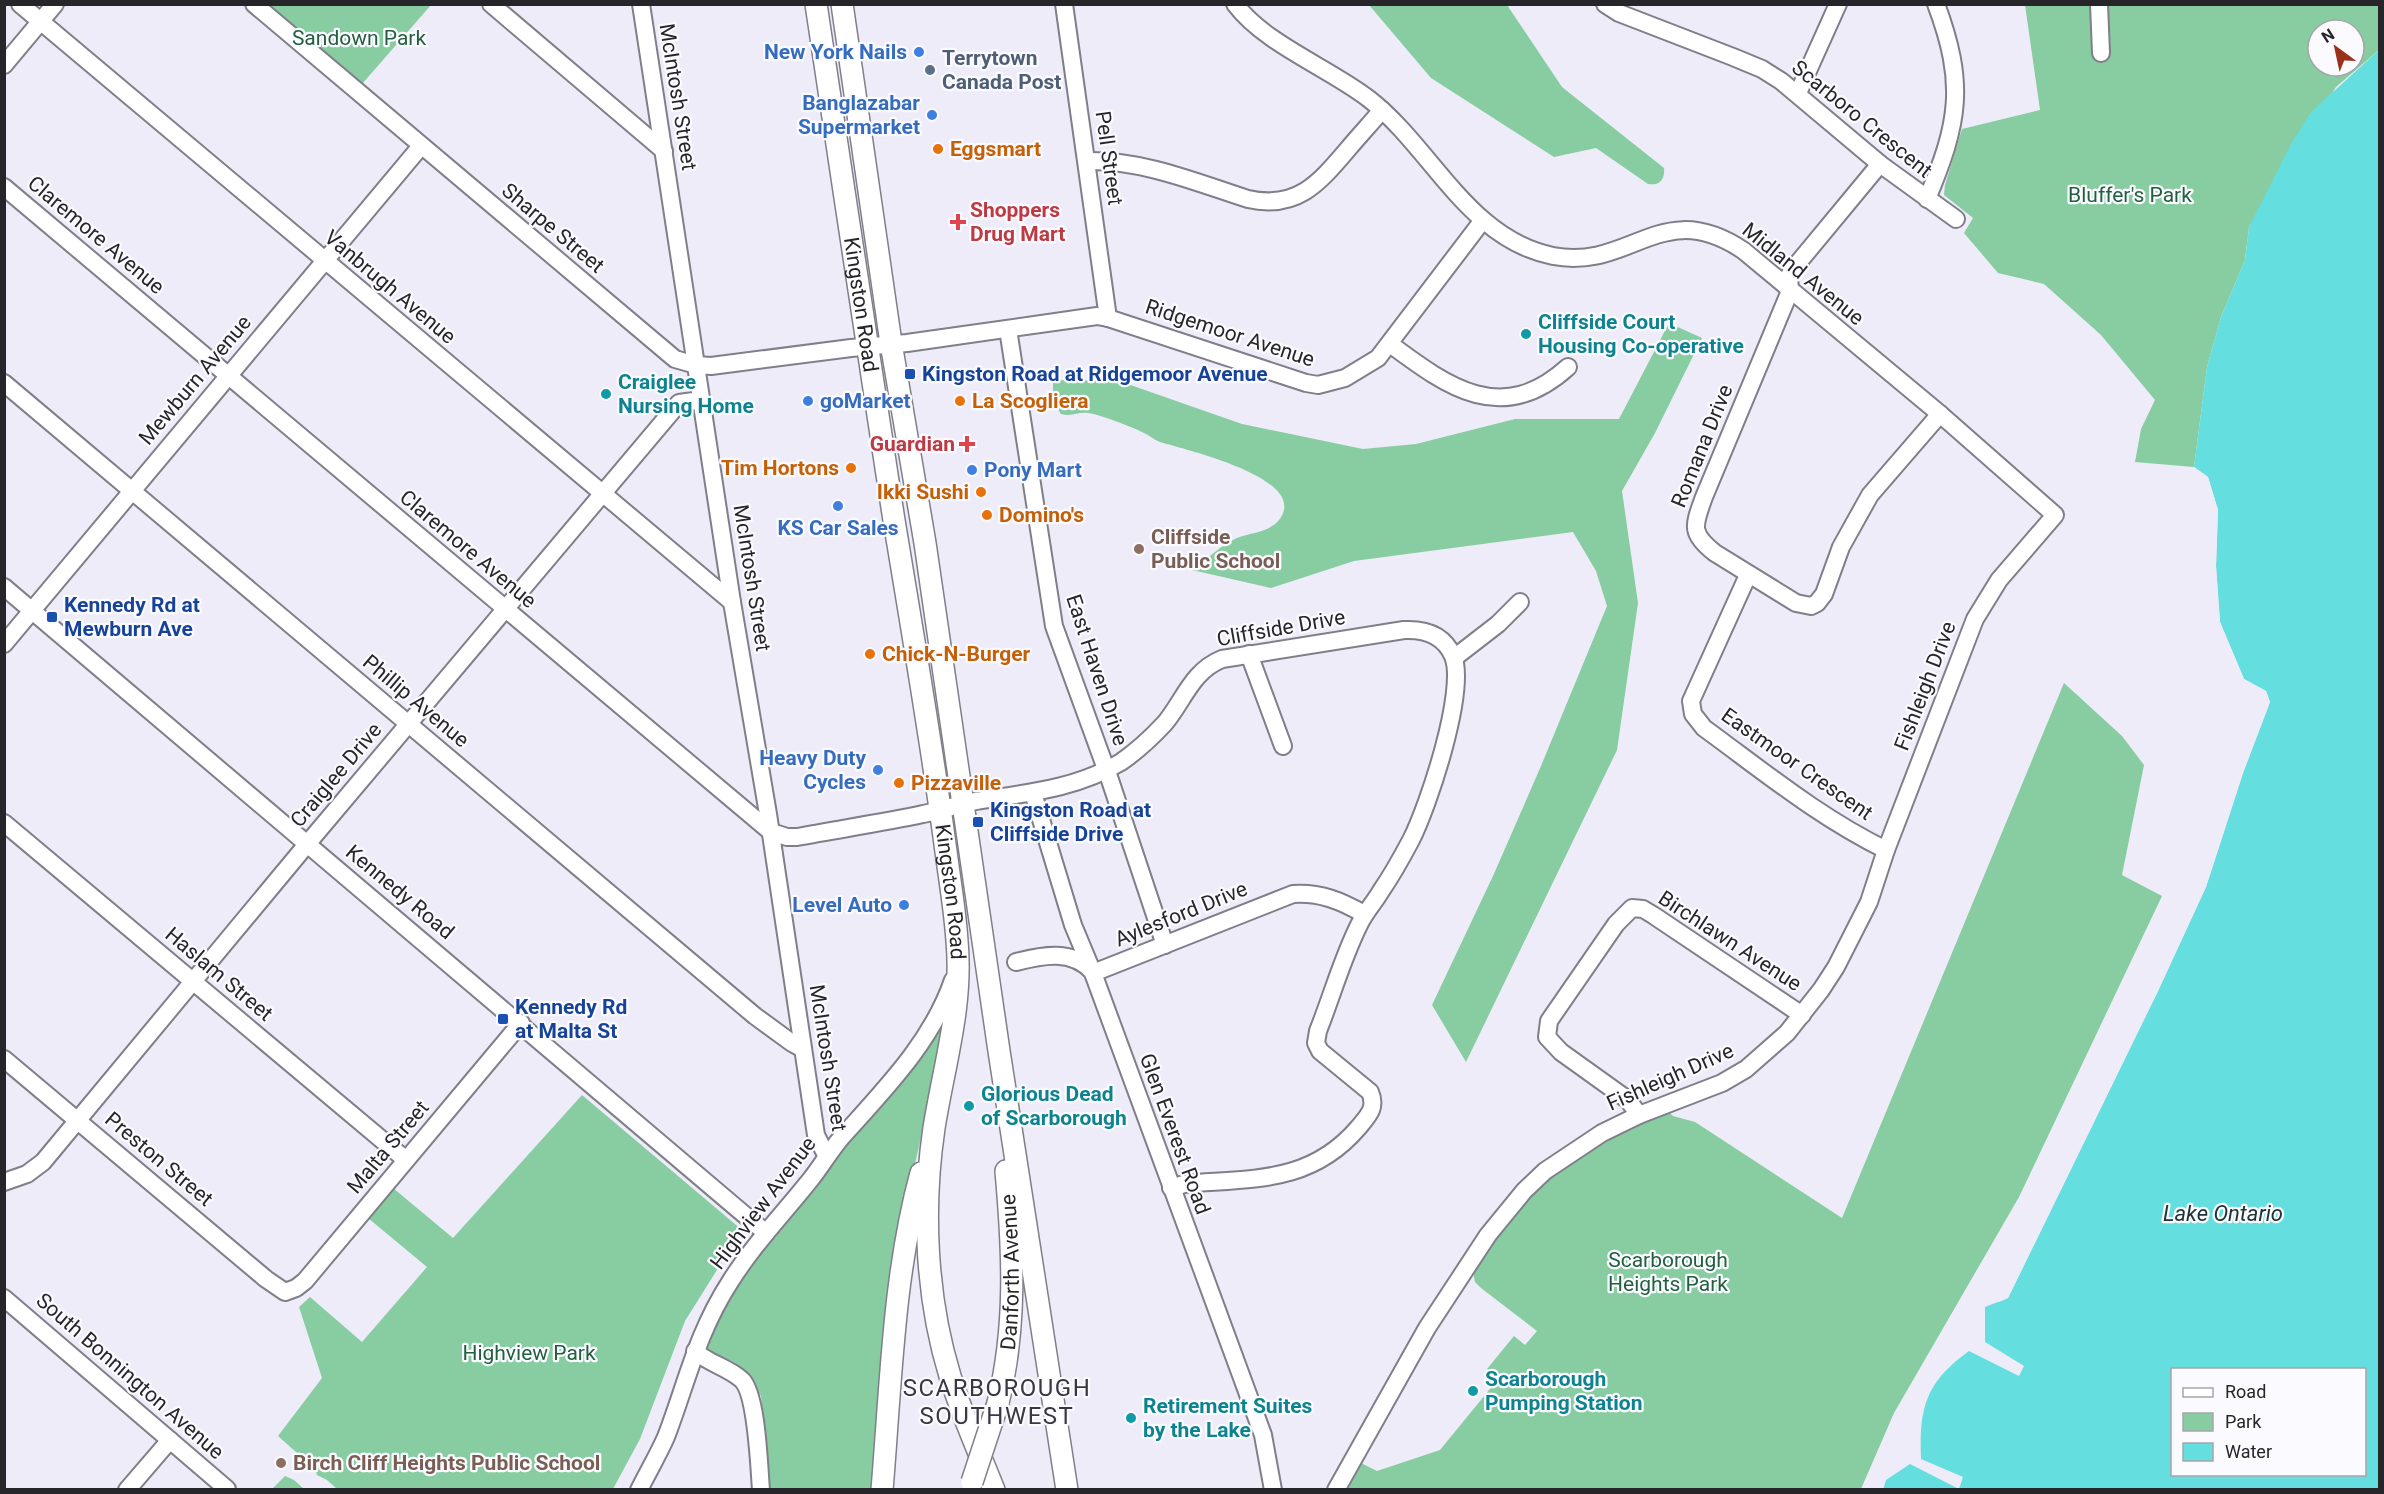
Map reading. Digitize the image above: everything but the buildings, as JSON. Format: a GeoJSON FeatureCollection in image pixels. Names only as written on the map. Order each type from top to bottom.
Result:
{"type":"FeatureCollection","features":[{"type":"Feature","properties":{"kind":"main road","name":"Kingston Road"},"geometry":{"type":"LineString","coordinates":[[816,4],[940,810],[958,944],[959,992],[934,1130],[928,1221],[933,1290],[950,1375],[994,1490]]}},
{"type":"Feature","properties":{"kind":"main road","name":"Kingston Road"},"geometry":{"type":"LineString","coordinates":[[842,4],[891,343],[925,543],[999,1051],[1067,1490]]}},
{"type":"Feature","properties":{"kind":"main road","name":"Danforth Avenue"},"geometry":{"type":"LineString","coordinates":[[971,1486],[998,1403],[1007,1357],[1013,1255],[999,1104],[999,1051]]}},
{"type":"Feature","properties":{"kind":"main road"},"geometry":{"type":"LineString","coordinates":[[882,1490],[903,1261],[910,1218],[934,1130]]}},
{"type":"Feature","properties":{"kind":"street","name":"Vanbrugh Avenue"},"geometry":{"type":"LineString","coordinates":[[20,4],[732,602]]}},
{"type":"Feature","properties":{"kind":"street"},"geometry":{"type":"LineString","coordinates":[[4,65],[55,4]]}},
{"type":"Feature","properties":{"kind":"street","name":"Sharpe Street"},"geometry":{"type":"LineString","coordinates":[[254,4],[675,359],[696,365],[711,366],[891,343]]}},
{"type":"Feature","properties":{"kind":"street"},"geometry":{"type":"LineString","coordinates":[[491,4],[664,151]]}},
{"type":"Feature","properties":{"kind":"street","name":"McIntosh Street"},"geometry":{"type":"LineString","coordinates":[[641,4],[732,602],[771,832],[816,1136],[826,1155]]}},
{"type":"Feature","properties":{"kind":"street","name":"Pell Street"},"geometry":{"type":"LineString","coordinates":[[1064,4],[1108,318]]}},
{"type":"Feature","properties":{"kind":"street","name":"Midland Avenue"},"geometry":{"type":"LineString","coordinates":[[1235,4],[1258,28],[1354,88],[1382,110],[1483,220],[1519,245],[1543,253],[1583,257],[1614,251],[1665,231],[1696,230],[1727,240],[1940,414],[2055,515]]}},
{"type":"Feature","properties":{"kind":"street","name":"Scarboro Crescent"},"geometry":{"type":"LineString","coordinates":[[1605,4],[1619,13],[1762,69],[1798,93],[1880,164],[1956,219]]}},
{"type":"Feature","properties":{"kind":"street"},"geometry":{"type":"LineString","coordinates":[[1798,93],[1838,4]]}},
{"type":"Feature","properties":{"kind":"street"},"geometry":{"type":"LineString","coordinates":[[1927,199],[1946,151],[1956,103],[1955,71],[1951,49],[1936,4]]}},
{"type":"Feature","properties":{"kind":"street"},"geometry":{"type":"LineString","coordinates":[[2099,4],[2101,53]]}},
{"type":"Feature","properties":{"kind":"street"},"geometry":{"type":"LineString","coordinates":[[1087,161],[1130,163],[1156,169],[1248,199],[1263,202],[1281,201],[1312,188],[1382,110]]}},
{"type":"Feature","properties":{"kind":"street","name":"Mewburn Avenue"},"geometry":{"type":"LineString","coordinates":[[4,644],[422,146]]}},
{"type":"Feature","properties":{"kind":"street","name":"Romana Drive"},"geometry":{"type":"LineString","coordinates":[[1748,575],[1704,544],[1695,532],[1695,522],[1791,291],[1789,276],[1880,164]]}},
{"type":"Feature","properties":{"kind":"street","name":"Claremore Avenue"},"geometry":{"type":"LineString","coordinates":[[4,187],[771,832]]}},
{"type":"Feature","properties":{"kind":"street","name":"Ridgemoor Avenue"},"geometry":{"type":"LineString","coordinates":[[891,343],[1008,329],[1085,316],[1108,318],[1283,376],[1318,385],[1345,378],[1378,358],[1483,220]]}},
{"type":"Feature","properties":{"kind":"street","name":"East Haven Drive"},"geometry":{"type":"LineString","coordinates":[[1008,329],[1054,626],[1165,945]]}},
{"type":"Feature","properties":{"kind":"street"},"geometry":{"type":"LineString","coordinates":[[1390,344],[1442,381],[1464,391],[1494,397],[1518,395],[1544,386],[1568,367]]}},
{"type":"Feature","properties":{"kind":"street","name":"Phillip Avenue"},"geometry":{"type":"LineString","coordinates":[[4,383],[755,1016],[792,1043],[803,1048]]}},
{"type":"Feature","properties":{"kind":"street","name":"Craiglee Drive"},"geometry":{"type":"LineString","coordinates":[[4,1182],[27,1174],[43,1162],[601,494],[679,404],[701,400]]}},
{"type":"Feature","properties":{"kind":"street"},"geometry":{"type":"LineString","coordinates":[[1748,575],[1796,603],[1811,606],[1817,603],[1824,594],[1841,547],[1870,495],[1940,414]]}},
{"type":"Feature","properties":{"kind":"street","name":"Fishleigh Drive"},"geometry":{"type":"LineString","coordinates":[[1336,1490],[1427,1328],[1507,1210],[1545,1171],[1602,1133],[1639,1115],[1722,1083],[1746,1069],[1771,1048],[1802,1015],[1821,990],[1869,902],[1886,850],[1975,619],[1999,580],[2055,515]]}},
{"type":"Feature","properties":{"kind":"street","name":"Eastmoor Crescent"},"geometry":{"type":"LineString","coordinates":[[1748,575],[1695,693],[1692,701],[1693,714],[1704,728],[1808,803],[1860,837],[1886,850]]}},
{"type":"Feature","properties":{"kind":"street","name":"Kennedy Road"},"geometry":{"type":"LineString","coordinates":[[4,587],[766,1233]]}},
{"type":"Feature","properties":{"kind":"street"},"geometry":{"type":"LineString","coordinates":[[1172,1188],[1184,1184],[1295,1172],[1314,1165],[1344,1144],[1372,1110],[1373,1099],[1370,1092],[1320,1051],[1316,1044],[1318,1031],[1364,914],[1396,867],[1429,801],[1450,715],[1454,658],[1498,624],[1520,602]]}},
{"type":"Feature","properties":{"kind":"street","name":"Cliffside Drive"},"geometry":{"type":"LineString","coordinates":[[940,810],[1067,786],[1106,770],[1146,743],[1165,723],[1192,682],[1204,670],[1222,659],[1413,630],[1433,634],[1454,658]]}},
{"type":"Feature","properties":{"kind":"street"},"geometry":{"type":"LineString","coordinates":[[1249,654],[1282,746]]}},
{"type":"Feature","properties":{"kind":"street","name":"Glen Everest Road"},"geometry":{"type":"LineString","coordinates":[[1033,793],[1073,925],[1093,973],[1263,1436],[1273,1490]]}},
{"type":"Feature","properties":{"kind":"street"},"geometry":{"type":"LineString","coordinates":[[771,832],[797,837],[940,810]]}},
{"type":"Feature","properties":{"kind":"street","name":"Haslam Street"},"geometry":{"type":"LineString","coordinates":[[4,823],[406,1160]]}},
{"type":"Feature","properties":{"kind":"street","name":"Aylesford Drive"},"geometry":{"type":"LineString","coordinates":[[1093,973],[1293,894],[1335,898],[1364,914]]}},
{"type":"Feature","properties":{"kind":"street","name":"Birchlawn Avenue"},"geometry":{"type":"LineString","coordinates":[[1639,1115],[1628,1100],[1561,1052],[1547,1037],[1549,1021],[1616,924],[1632,908],[1643,909],[1653,915],[1802,1015]]}},
{"type":"Feature","properties":{"kind":"street"},"geometry":{"type":"LineString","coordinates":[[1016,962],[1056,955],[1076,960],[1093,973]]}},
{"type":"Feature","properties":{"kind":"street","name":"Highview Avenue"},"geometry":{"type":"LineString","coordinates":[[639,1490],[665,1438],[695,1351],[715,1306],[766,1233],[813,1177],[826,1155],[900,1071],[948,995],[957,964]]}},
{"type":"Feature","properties":{"kind":"street","name":"Malta Street"},"geometry":{"type":"LineString","coordinates":[[285,1292],[305,1281],[521,1023]]}},
{"type":"Feature","properties":{"kind":"street","name":"Preston Street"},"geometry":{"type":"LineString","coordinates":[[4,1059],[266,1279],[285,1292]]}},
{"type":"Feature","properties":{"kind":"street","name":"South Bonnington Avenue"},"geometry":{"type":"LineString","coordinates":[[4,1298],[227,1489]]}},
{"type":"Feature","properties":{"kind":"street"},"geometry":{"type":"LineString","coordinates":[[695,1351],[704,1359],[729,1369],[747,1386],[752,1402],[761,1490]]}},
{"type":"Feature","properties":{"kind":"street"},"geometry":{"type":"LineString","coordinates":[[127,1490],[171,1440]]}},
{"type":"Feature","properties":{"kind":"green space","name":"Sandown Park"},"geometry":{"type":"Polygon","coordinates":[[[269,5],[431,5],[362,84],[269,5]]]}},
{"type":"Feature","properties":{"kind":"green space"},"geometry":{"type":"Polygon","coordinates":[[[1369,5],[1507,5],[1562,87],[1664,168],[1663,178],[1659,183],[1648,184],[1596,148],[1554,157],[1431,78],[1369,5]]]}},
{"type":"Feature","properties":{"kind":"green space","name":"Bluffer's Park"},"geometry":{"type":"Polygon","coordinates":[[[2025,5],[2379,5],[2379,50],[2366,61],[2366,18],[2306,18],[2306,78],[2346,78],[2336,87],[2249,227],[2245,260],[2221,317],[2207,367],[2194,467],[2135,462],[2141,429],[2155,400],[2101,335],[2044,284],[1998,273],[1964,233],[1973,218],[1944,195],[1962,129],[2040,110],[2025,5]]]}},
{"type":"Feature","properties":{"kind":"green space"},"geometry":{"type":"Polygon","coordinates":[[[1669,323],[1702,338],[1655,433],[1622,491],[1638,603],[1617,750],[1466,1062],[1432,1005],[1493,876],[1607,606],[1596,571],[1573,532],[1354,561],[1271,588],[1192,570],[1231,541],[1265,530],[1275,524],[1279,520],[1284,505],[1277,491],[1262,479],[1240,468],[1160,442],[1116,421],[1088,413],[1061,414],[1053,401],[1053,380],[1119,381],[1242,424],[1363,449],[1416,444],[1515,419],[1619,419],[1669,323]]]}},
{"type":"Feature","properties":{"kind":"green space","name":"Scarborough Heights Park"},"geometry":{"type":"Polygon","coordinates":[[[2064,683],[2122,736],[2144,765],[2122,875],[2162,896],[2019,1197],[1894,1413],[1861,1489],[1344,1490],[1359,1462],[1377,1471],[1440,1450],[1498,1379],[1487,1369],[1514,1336],[1525,1345],[1537,1331],[1481,1288],[1475,1282],[1473,1272],[1519,1205],[1542,1183],[1593,1147],[1668,1111],[1673,1116],[1695,1122],[1842,1218],[2064,683]]]}},
{"type":"Feature","properties":{"kind":"green space"},"geometry":{"type":"Polygon","coordinates":[[[939,1023],[944,1026],[939,1062],[907,1197],[875,1489],[769,1489],[761,1396],[745,1370],[732,1361],[713,1354],[707,1349],[706,1341],[727,1300],[753,1262],[819,1185],[827,1162],[939,1023]]]}},
{"type":"Feature","properties":{"kind":"green space","name":"Highview Park"},"geometry":{"type":"Polygon","coordinates":[[[582,1095],[742,1230],[685,1321],[640,1439],[613,1489],[337,1489],[317,1475],[315,1469],[278,1436],[322,1378],[299,1307],[310,1297],[362,1342],[427,1267],[368,1218],[393,1188],[453,1238],[582,1095]]]}},
{"type":"Feature","properties":{"kind":"green space"},"geometry":{"type":"Polygon","coordinates":[[[285,1476],[294,1480],[304,1489],[272,1489],[285,1476]]]}},
{"type":"Feature","properties":{"kind":"water","name":"Lake Ontario"},"geometry":{"type":"Polygon","coordinates":[[[2379,50],[2379,1489],[1883,1490],[1886,1480],[1910,1464],[1959,1489],[1963,1477],[1921,1459],[1924,1410],[1934,1385],[1955,1362],[1969,1351],[2019,1376],[2024,1366],[1985,1342],[1985,1307],[2008,1298],[2158,991],[2206,887],[2243,773],[2270,702],[2266,691],[2244,679],[2220,622],[2216,566],[2218,510],[2208,477],[2194,467],[2207,367],[2221,317],[2245,260],[2249,227],[2291,144],[2311,112],[2348,78],[2366,78],[2366,62],[2379,50]]]}},
{"type":"Feature","properties":{"kind":"pier"},"geometry":{"type":"Polygon","coordinates":[[[2194,467],[2208,477],[2218,510],[2216,566],[2220,622],[2244,679],[2266,691],[2270,702],[2243,773],[2206,887],[2158,991],[2008,1298],[1999,1302],[1993,1301],[2006,1296],[2203,886],[2240,772],[2267,702],[2264,694],[2242,680],[2217,623],[2213,566],[2215,510],[2206,479],[2193,470],[2194,467]]]}},
{"type":"Feature","properties":{"kind":"place","name":"New York Nails"},"geometry":{"type":"Point","coordinates":[919,52]}},
{"type":"Feature","properties":{"kind":"place","name":"Terrytown Canada Post"},"geometry":{"type":"Point","coordinates":[930,70]}},
{"type":"Feature","properties":{"kind":"place","name":"Banglazabar Supermarket"},"geometry":{"type":"Point","coordinates":[932,115]}},
{"type":"Feature","properties":{"kind":"place","name":"Eggsmart"},"geometry":{"type":"Point","coordinates":[938,149]}},
{"type":"Feature","properties":{"kind":"place","name":"Shoppers Drug Mart"},"geometry":{"type":"Point","coordinates":[958,222]}},
{"type":"Feature","properties":{"kind":"place","name":"Cliffside Court Housing Co-operative"},"geometry":{"type":"Point","coordinates":[1526,334]}},
{"type":"Feature","properties":{"kind":"place","name":"Kingston Road at Ridgemoor Avenue"},"geometry":{"type":"Point","coordinates":[910,374]}},
{"type":"Feature","properties":{"kind":"place","name":"Craiglee Nursing Home"},"geometry":{"type":"Point","coordinates":[606,394]}},
{"type":"Feature","properties":{"kind":"place","name":"goMarket"},"geometry":{"type":"Point","coordinates":[808,401]}},
{"type":"Feature","properties":{"kind":"place","name":"La Scogliera"},"geometry":{"type":"Point","coordinates":[960,401]}},
{"type":"Feature","properties":{"kind":"place","name":"Guardian"},"geometry":{"type":"Point","coordinates":[967,444]}},
{"type":"Feature","properties":{"kind":"place","name":"Tim Hortons"},"geometry":{"type":"Point","coordinates":[851,468]}},
{"type":"Feature","properties":{"kind":"place","name":"Pony Mart"},"geometry":{"type":"Point","coordinates":[972,470]}},
{"type":"Feature","properties":{"kind":"place","name":"Ikki Sushi"},"geometry":{"type":"Point","coordinates":[981,492]}},
{"type":"Feature","properties":{"kind":"place","name":"KS Car Sales"},"geometry":{"type":"Point","coordinates":[838,506]}},
{"type":"Feature","properties":{"kind":"place","name":"Domino's"},"geometry":{"type":"Point","coordinates":[987,515]}},
{"type":"Feature","properties":{"kind":"place","name":"Cliffside Public School"},"geometry":{"type":"Point","coordinates":[1139,549]}},
{"type":"Feature","properties":{"kind":"place","name":"Kennedy Rd at Mewburn Ave"},"geometry":{"type":"Point","coordinates":[52,617]}},
{"type":"Feature","properties":{"kind":"place","name":"Chick-N-Burger"},"geometry":{"type":"Point","coordinates":[870,654]}},
{"type":"Feature","properties":{"kind":"place","name":"Heavy Duty Cycles"},"geometry":{"type":"Point","coordinates":[878,770]}},
{"type":"Feature","properties":{"kind":"place","name":"Pizzaville"},"geometry":{"type":"Point","coordinates":[899,783]}},
{"type":"Feature","properties":{"kind":"place","name":"Kingston Road at Cliffside Drive"},"geometry":{"type":"Point","coordinates":[978,822]}},
{"type":"Feature","properties":{"kind":"place","name":"Level Auto"},"geometry":{"type":"Point","coordinates":[904,905]}},
{"type":"Feature","properties":{"kind":"place","name":"Kennedy Rd at Malta St"},"geometry":{"type":"Point","coordinates":[503,1019]}},
{"type":"Feature","properties":{"kind":"place","name":"Glorious Dead of Scarborough"},"geometry":{"type":"Point","coordinates":[969,1106]}},
{"type":"Feature","properties":{"kind":"place","name":"Scarborough Pumping Station"},"geometry":{"type":"Point","coordinates":[1473,1391]}},
{"type":"Feature","properties":{"kind":"place","name":"Retirement Suites by the Lake"},"geometry":{"type":"Point","coordinates":[1131,1418]}},
{"type":"Feature","properties":{"kind":"place","name":"Birch Cliff Heights Public School"},"geometry":{"type":"Point","coordinates":[281,1463]}},
{"type":"Feature","properties":{"kind":"district","name":"SCARBOROUGH SOUTHWEST"},"geometry":{"type":"Point","coordinates":[997,1402]}}]}
